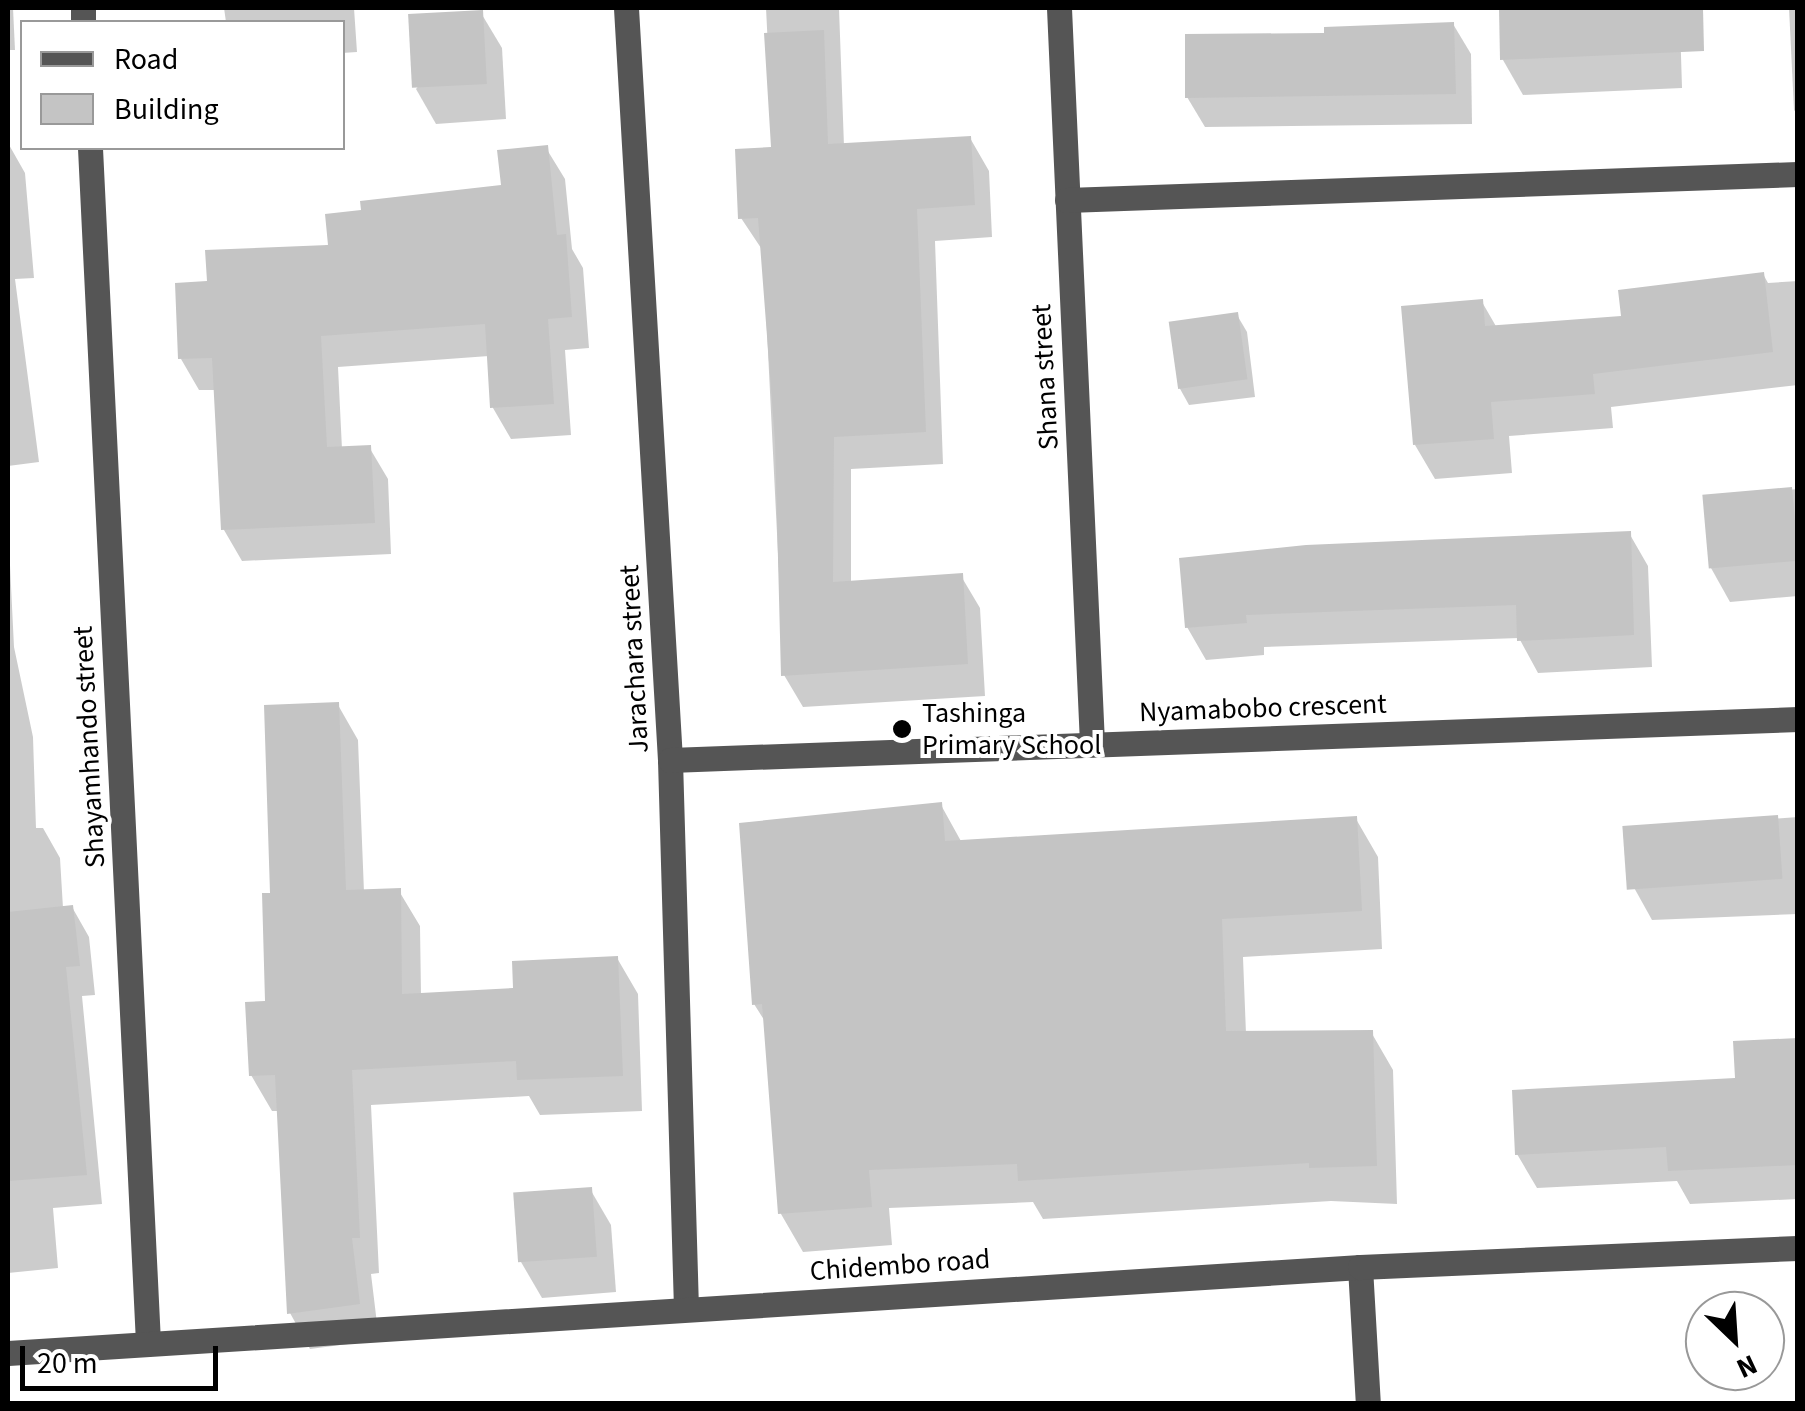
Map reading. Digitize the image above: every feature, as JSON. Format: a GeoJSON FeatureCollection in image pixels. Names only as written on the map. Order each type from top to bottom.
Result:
{"type":"FeatureCollection","features":[{"type":"Feature","properties":{"kind":"street","name":"Jarachara street"},"geometry":{"type":"LineString","coordinates":[[626,8],[670,760],[686,1308]]}},
{"type":"Feature","properties":{"kind":"street","name":"Shana street"},"geometry":{"type":"LineString","coordinates":[[1059,8],[1092,744]]}},
{"type":"Feature","properties":{"kind":"street","name":"Shayamhando street"},"geometry":{"type":"LineString","coordinates":[[90,150],[148,1344]]}},
{"type":"Feature","properties":{"kind":"street"},"geometry":{"type":"LineString","coordinates":[[1067,200],[1798,174]]}},
{"type":"Feature","properties":{"kind":"street","name":"Nyamabobo crescent"},"geometry":{"type":"LineString","coordinates":[[670,760],[1798,719]]}},
{"type":"Feature","properties":{"kind":"street","name":"Chidembo road"},"geometry":{"type":"LineString","coordinates":[[8,1353],[1360,1267],[1798,1248]]}},
{"type":"Feature","properties":{"kind":"street"},"geometry":{"type":"LineString","coordinates":[[1360,1267],[1368,1404]]}},
{"type":"Feature","properties":{"kind":"building"},"geometry":{"type":"Polygon","coordinates":[[[1499,8],[1703,8],[1704,51],[1500,60],[1499,8]]]}},
{"type":"Feature","properties":{"kind":"building"},"geometry":{"type":"Polygon","coordinates":[[[483,10],[487,84],[412,88],[408,14],[483,10]]]}},
{"type":"Feature","properties":{"kind":"building"},"geometry":{"type":"Polygon","coordinates":[[[1454,22],[1456,94],[1185,98],[1185,34],[1324,33],[1324,27],[1454,22]]]}},
{"type":"Feature","properties":{"kind":"building"},"geometry":{"type":"Polygon","coordinates":[[[824,30],[828,144],[971,136],[975,205],[917,209],[926,432],[834,437],[833,582],[963,573],[968,664],[781,676],[775,441],[758,218],[738,219],[735,149],[771,147],[764,33],[824,30]]]}},
{"type":"Feature","properties":{"kind":"building"},"geometry":{"type":"Polygon","coordinates":[[[548,145],[557,235],[566,234],[572,317],[548,319],[554,404],[490,408],[485,324],[321,336],[327,447],[371,445],[375,523],[221,530],[212,358],[178,359],[175,283],[207,281],[205,250],[328,245],[325,214],[361,210],[360,201],[501,185],[497,150],[548,145]]]}},
{"type":"Feature","properties":{"kind":"building"},"geometry":{"type":"Polygon","coordinates":[[[1764,272],[1773,352],[1593,374],[1595,394],[1491,402],[1494,439],[1413,445],[1401,306],[1483,299],[1485,326],[1621,316],[1618,290],[1764,272]]]}},
{"type":"Feature","properties":{"kind":"building"},"geometry":{"type":"Polygon","coordinates":[[[1238,312],[1247,379],[1178,389],[1169,322],[1238,312]]]}},
{"type":"Feature","properties":{"kind":"building"},"geometry":{"type":"Polygon","coordinates":[[[1792,487],[1798,561],[1709,569],[1702,495],[1792,487]]]}},
{"type":"Feature","properties":{"kind":"building"},"geometry":{"type":"Polygon","coordinates":[[[1631,531],[1634,635],[1517,641],[1516,605],[1246,615],[1247,623],[1185,628],[1179,558],[1306,545],[1631,531]]]}},
{"type":"Feature","properties":{"kind":"building"},"geometry":{"type":"Polygon","coordinates":[[[339,702],[346,890],[401,888],[402,994],[513,988],[512,961],[618,956],[623,1076],[517,1080],[516,1061],[352,1070],[360,1238],[352,1238],[360,1304],[287,1314],[275,1075],[249,1076],[245,1002],[265,1001],[262,893],[270,893],[264,705],[339,702]]]}},
{"type":"Feature","properties":{"kind":"building"},"geometry":{"type":"Polygon","coordinates":[[[942,802],[945,841],[1357,816],[1362,911],[1222,919],[1226,1031],[1373,1030],[1377,1166],[1309,1168],[1309,1163],[1018,1181],[1017,1164],[869,1170],[872,1207],[778,1214],[762,1004],[752,1005],[739,823],[942,802]]]}},
{"type":"Feature","properties":{"kind":"building"},"geometry":{"type":"Polygon","coordinates":[[[1778,815],[1782,879],[1627,890],[1622,826],[1778,815]]]}},
{"type":"Feature","properties":{"kind":"building"},"geometry":{"type":"Polygon","coordinates":[[[73,905],[80,966],[66,967],[87,1175],[8,1181],[8,912],[73,905]]]}},
{"type":"Feature","properties":{"kind":"building"},"geometry":{"type":"Polygon","coordinates":[[[1798,1038],[1798,1165],[1668,1171],[1666,1147],[1515,1155],[1512,1090],[1735,1078],[1733,1041],[1798,1038]]]}},
{"type":"Feature","properties":{"kind":"building"},"geometry":{"type":"Polygon","coordinates":[[[592,1187],[597,1257],[518,1262],[513,1193],[592,1187]]]}},
{"type":"Feature","properties":{"kind":"place","name":"Tashinga Primary School"},"geometry":{"type":"Point","coordinates":[902,729]}}]}
